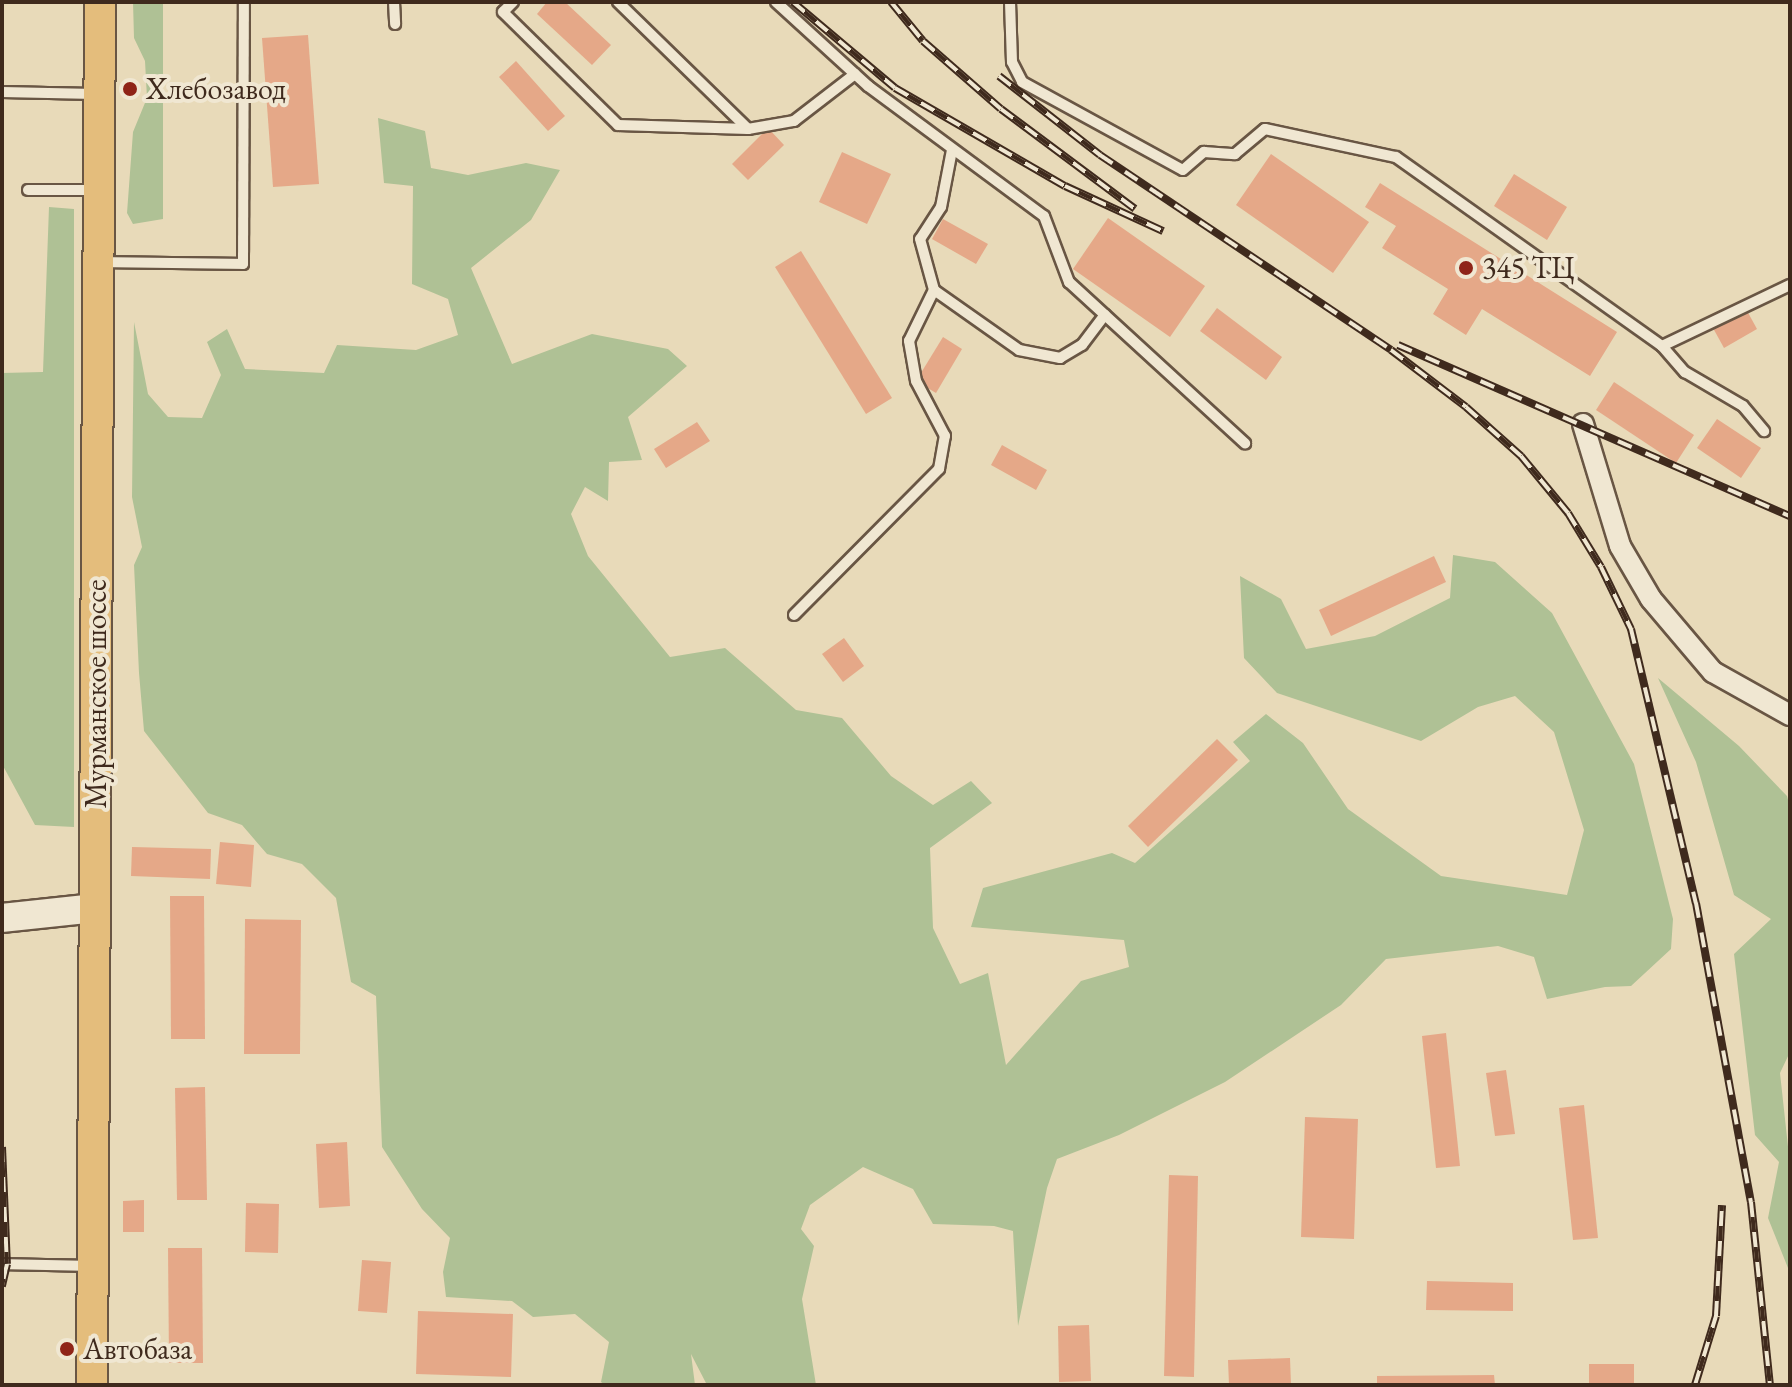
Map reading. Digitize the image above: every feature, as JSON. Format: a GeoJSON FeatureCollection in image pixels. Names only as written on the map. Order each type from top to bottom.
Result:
{"type":"FeatureCollection","features":[{"type":"Feature","properties":{"kind":"main road","name":"Мурманское шоссе"},"geometry":{"type":"LineString","coordinates":[[92,1385],[100,2]]}},
{"type":"Feature","properties":{"kind":"street"},"geometry":{"type":"LineString","coordinates":[[1583,424],[1620,546],[1651,599],[1713,672],[1790,715]]}},
{"type":"Feature","properties":{"kind":"street"},"geometry":{"type":"LineString","coordinates":[[2,918],[95,908]]}},
{"type":"Feature","properties":{"kind":"lane"},"geometry":{"type":"LineString","coordinates":[[99,262],[243,264],[244,2]]}},
{"type":"Feature","properties":{"kind":"lane"},"geometry":{"type":"LineString","coordinates":[[394,2],[395,24]]}},
{"type":"Feature","properties":{"kind":"lane"},"geometry":{"type":"LineString","coordinates":[[513,2],[503,12],[618,125],[748,129],[794,121],[855,74]]}},
{"type":"Feature","properties":{"kind":"lane"},"geometry":{"type":"LineString","coordinates":[[618,2],[748,129]]}},
{"type":"Feature","properties":{"kind":"lane"},"geometry":{"type":"LineString","coordinates":[[776,2],[855,74],[952,150],[1044,216],[1069,282],[1245,443]]}},
{"type":"Feature","properties":{"kind":"lane"},"geometry":{"type":"LineString","coordinates":[[1010,2],[1012,62],[1022,82],[1183,170],[1204,152],[1235,154],[1265,129],[1396,157],[1662,346],[1685,372],[1743,406],[1764,431]]}},
{"type":"Feature","properties":{"kind":"lane"},"geometry":{"type":"LineString","coordinates":[[2,92],[101,95]]}},
{"type":"Feature","properties":{"kind":"lane"},"geometry":{"type":"LineString","coordinates":[[952,150],[941,207],[920,239],[934,290],[1019,350],[1060,358],[1082,345],[1105,315]]}},
{"type":"Feature","properties":{"kind":"lane"},"geometry":{"type":"LineString","coordinates":[[28,190],[100,190]]}},
{"type":"Feature","properties":{"kind":"lane"},"geometry":{"type":"LineString","coordinates":[[1662,346],[1790,285]]}},
{"type":"Feature","properties":{"kind":"lane"},"geometry":{"type":"LineString","coordinates":[[794,615],[939,469],[945,436],[916,381],[909,341],[934,290]]}},
{"type":"Feature","properties":{"kind":"lane"},"geometry":{"type":"LineString","coordinates":[[2,1264],[95,1266]]}},
{"type":"Feature","properties":{"kind":"green space"},"geometry":{"type":"Polygon","coordinates":[[[133,2],[163,2],[163,219],[133,224],[127,213],[133,132],[147,98],[145,61],[134,38],[133,2]]]}},
{"type":"Feature","properties":{"kind":"green space"},"geometry":{"type":"Polygon","coordinates":[[[378,118],[425,131],[431,168],[468,175],[526,163],[560,170],[531,220],[471,268],[512,364],[592,334],[668,349],[687,366],[628,417],[642,460],[609,462],[608,501],[585,487],[571,514],[588,556],[670,657],[725,648],[796,710],[842,718],[891,776],[933,805],[971,781],[992,803],[930,848],[933,928],[960,984],[988,973],[1006,1065],[1081,981],[1129,967],[1124,940],[971,927],[983,888],[1112,853],[1135,863],[1250,761],[1233,742],[1266,714],[1303,743],[1348,809],[1441,876],[1567,895],[1584,830],[1554,732],[1515,696],[1478,707],[1421,741],[1277,693],[1244,658],[1240,576],[1281,599],[1306,649],[1375,636],[1450,598],[1453,555],[1495,562],[1552,613],[1634,764],[1673,919],[1671,949],[1631,986],[1605,987],[1547,999],[1534,957],[1498,946],[1386,959],[1341,1005],[1225,1082],[1119,1135],[1057,1159],[1047,1188],[1018,1326],[1013,1231],[994,1226],[933,1224],[913,1189],[863,1167],[810,1205],[801,1229],[814,1246],[802,1299],[816,1385],[707,1385],[691,1354],[695,1385],[605,1385],[601,1382],[609,1342],[575,1314],[533,1317],[512,1301],[446,1297],[443,1272],[450,1238],[422,1209],[382,1147],[376,996],[351,982],[336,898],[302,864],[267,854],[242,825],[208,813],[144,731],[139,673],[134,565],[142,547],[132,497],[134,322],[148,394],[168,417],[202,418],[221,375],[207,342],[227,329],[245,369],[324,373],[337,345],[416,350],[458,335],[448,299],[412,284],[413,186],[384,183],[378,118]]]}},
{"type":"Feature","properties":{"kind":"green space"},"geometry":{"type":"Polygon","coordinates":[[[49,207],[74,209],[74,827],[35,825],[2,764],[2,373],[43,372],[49,207]]]}},
{"type":"Feature","properties":{"kind":"green space"},"geometry":{"type":"Polygon","coordinates":[[[1658,678],[1739,746],[1787,796],[1790,808],[1790,1052],[1780,1073],[1790,1165],[1790,1273],[1768,1218],[1779,1162],[1755,1135],[1734,954],[1771,919],[1734,895],[1696,762],[1658,678]]]}},
{"type":"Feature","properties":{"kind":"building"},"geometry":{"type":"Polygon","coordinates":[[[547,2],[565,2],[611,45],[592,65],[537,14],[547,2]]]}},
{"type":"Feature","properties":{"kind":"building"},"geometry":{"type":"Polygon","coordinates":[[[308,35],[319,184],[273,187],[262,38],[308,35]]]}},
{"type":"Feature","properties":{"kind":"building"},"geometry":{"type":"Polygon","coordinates":[[[516,61],[565,116],[548,131],[499,77],[516,61]]]}},
{"type":"Feature","properties":{"kind":"building"},"geometry":{"type":"Polygon","coordinates":[[[768,128],[784,145],[748,180],[732,164],[768,128]]]}},
{"type":"Feature","properties":{"kind":"building"},"geometry":{"type":"Polygon","coordinates":[[[842,152],[891,174],[867,224],[819,202],[842,152]]]}},
{"type":"Feature","properties":{"kind":"building"},"geometry":{"type":"Polygon","coordinates":[[[1271,154],[1369,222],[1333,273],[1236,205],[1271,154]]]}},
{"type":"Feature","properties":{"kind":"building"},"geometry":{"type":"Polygon","coordinates":[[[1514,174],[1567,207],[1547,240],[1494,206],[1514,174]]]}},
{"type":"Feature","properties":{"kind":"building","name":"345 ТЦ"},"geometry":{"type":"Polygon","coordinates":[[[1380,183],[1617,332],[1590,376],[1482,309],[1466,335],[1433,314],[1448,289],[1382,248],[1396,226],[1365,207],[1380,183]]]}},
{"type":"Feature","properties":{"kind":"building"},"geometry":{"type":"Polygon","coordinates":[[[1108,218],[1205,286],[1170,337],[1073,269],[1108,218]]]}},
{"type":"Feature","properties":{"kind":"building"},"geometry":{"type":"Polygon","coordinates":[[[943,219],[988,244],[976,264],[932,239],[943,219]]]}},
{"type":"Feature","properties":{"kind":"building"},"geometry":{"type":"Polygon","coordinates":[[[801,251],[892,398],[866,414],[775,267],[801,251]]]}},
{"type":"Feature","properties":{"kind":"building"},"geometry":{"type":"Polygon","coordinates":[[[1217,308],[1282,357],[1266,380],[1200,331],[1217,308]]]}},
{"type":"Feature","properties":{"kind":"building"},"geometry":{"type":"Polygon","coordinates":[[[1746,309],[1757,329],[1724,348],[1713,328],[1746,309]]]}},
{"type":"Feature","properties":{"kind":"building"},"geometry":{"type":"Polygon","coordinates":[[[943,337],[962,349],[936,393],[916,381],[943,337]]]}},
{"type":"Feature","properties":{"kind":"building"},"geometry":{"type":"Polygon","coordinates":[[[1614,382],[1694,435],[1676,463],[1596,410],[1614,382]]]}},
{"type":"Feature","properties":{"kind":"building"},"geometry":{"type":"Polygon","coordinates":[[[1717,419],[1761,448],[1741,478],[1697,448],[1717,419]]]}},
{"type":"Feature","properties":{"kind":"building"},"geometry":{"type":"Polygon","coordinates":[[[697,422],[710,441],[666,468],[654,449],[697,422]]]}},
{"type":"Feature","properties":{"kind":"building"},"geometry":{"type":"Polygon","coordinates":[[[1002,445],[1047,470],[1036,490],[991,465],[1002,445]]]}},
{"type":"Feature","properties":{"kind":"building"},"geometry":{"type":"Polygon","coordinates":[[[1434,556],[1446,582],[1331,636],[1319,610],[1434,556]]]}},
{"type":"Feature","properties":{"kind":"building"},"geometry":{"type":"Polygon","coordinates":[[[844,638],[864,666],[843,682],[822,654],[844,638]]]}},
{"type":"Feature","properties":{"kind":"building"},"geometry":{"type":"Polygon","coordinates":[[[1217,739],[1238,760],[1148,847],[1128,826],[1217,739]]]}},
{"type":"Feature","properties":{"kind":"building"},"geometry":{"type":"Polygon","coordinates":[[[220,842],[254,845],[251,887],[216,884],[220,842]]]}},
{"type":"Feature","properties":{"kind":"building"},"geometry":{"type":"Polygon","coordinates":[[[132,847],[211,849],[210,879],[131,876],[132,847]]]}},
{"type":"Feature","properties":{"kind":"building"},"geometry":{"type":"Polygon","coordinates":[[[170,896],[204,896],[205,1039],[171,1039],[170,896]]]}},
{"type":"Feature","properties":{"kind":"building"},"geometry":{"type":"Polygon","coordinates":[[[245,919],[301,920],[300,1054],[244,1054],[245,919]]]}},
{"type":"Feature","properties":{"kind":"building"},"geometry":{"type":"Polygon","coordinates":[[[1446,1033],[1460,1166],[1436,1168],[1422,1036],[1446,1033]]]}},
{"type":"Feature","properties":{"kind":"building"},"geometry":{"type":"Polygon","coordinates":[[[1506,1070],[1515,1134],[1495,1136],[1486,1073],[1506,1070]]]}},
{"type":"Feature","properties":{"kind":"building"},"geometry":{"type":"Polygon","coordinates":[[[205,1087],[207,1200],[177,1200],[175,1088],[205,1087]]]}},
{"type":"Feature","properties":{"kind":"building"},"geometry":{"type":"Polygon","coordinates":[[[1584,1105],[1598,1238],[1573,1240],[1559,1108],[1584,1105]]]}},
{"type":"Feature","properties":{"kind":"building"},"geometry":{"type":"Polygon","coordinates":[[[1305,1117],[1358,1119],[1354,1239],[1301,1237],[1305,1117]]]}},
{"type":"Feature","properties":{"kind":"building"},"geometry":{"type":"Polygon","coordinates":[[[347,1142],[350,1206],[319,1208],[316,1144],[347,1142]]]}},
{"type":"Feature","properties":{"kind":"building"},"geometry":{"type":"Polygon","coordinates":[[[1169,1175],[1198,1176],[1194,1377],[1164,1376],[1169,1175]]]}},
{"type":"Feature","properties":{"kind":"building"},"geometry":{"type":"Polygon","coordinates":[[[144,1200],[144,1232],[123,1232],[123,1201],[144,1200]]]}},
{"type":"Feature","properties":{"kind":"building"},"geometry":{"type":"Polygon","coordinates":[[[246,1203],[279,1204],[278,1253],[245,1252],[246,1203]]]}},
{"type":"Feature","properties":{"kind":"building"},"geometry":{"type":"Polygon","coordinates":[[[168,1248],[202,1248],[203,1363],[169,1363],[168,1248]]]}},
{"type":"Feature","properties":{"kind":"building"},"geometry":{"type":"Polygon","coordinates":[[[362,1260],[391,1262],[387,1313],[358,1311],[362,1260]]]}},
{"type":"Feature","properties":{"kind":"building"},"geometry":{"type":"Polygon","coordinates":[[[1427,1281],[1513,1283],[1513,1311],[1426,1310],[1427,1281]]]}},
{"type":"Feature","properties":{"kind":"building"},"geometry":{"type":"Polygon","coordinates":[[[418,1311],[513,1314],[511,1377],[416,1374],[418,1311]]]}},
{"type":"Feature","properties":{"kind":"building"},"geometry":{"type":"Polygon","coordinates":[[[1089,1325],[1091,1381],[1059,1382],[1058,1326],[1089,1325]]]}},
{"type":"Feature","properties":{"kind":"building"},"geometry":{"type":"Polygon","coordinates":[[[1290,1358],[1291,1385],[1229,1385],[1228,1360],[1290,1358]]]}},
{"type":"Feature","properties":{"kind":"building"},"geometry":{"type":"Polygon","coordinates":[[[1589,1364],[1634,1364],[1634,1385],[1589,1385],[1589,1364]]]}},
{"type":"Feature","properties":{"kind":"building"},"geometry":{"type":"Polygon","coordinates":[[[1494,1375],[1495,1385],[1377,1385],[1377,1376],[1494,1375]]]}},
{"type":"Feature","properties":{"kind":"railway"},"geometry":{"type":"LineString","coordinates":[[793,2],[895,88],[1065,186],[1163,231]]}},
{"type":"Feature","properties":{"kind":"railway"},"geometry":{"type":"LineString","coordinates":[[891,2],[923,41],[1001,109],[1135,209]]}},
{"type":"Feature","properties":{"kind":"railway"},"geometry":{"type":"LineString","coordinates":[[999,76],[1100,155],[1391,350],[1466,407],[1521,456],[1568,513],[1601,567],[1631,629],[1696,903],[1751,1202],[1770,1385]]}},
{"type":"Feature","properties":{"kind":"railway"},"geometry":{"type":"LineString","coordinates":[[1398,345],[1790,516]]}},
{"type":"Feature","properties":{"kind":"railway"},"geometry":{"type":"LineString","coordinates":[[2,1147],[7,1264],[2,1286]]}},
{"type":"Feature","properties":{"kind":"railway"},"geometry":{"type":"LineString","coordinates":[[1695,1385],[1716,1316],[1722,1205]]}},
{"type":"Feature","properties":{"kind":"place","name":"Хлебозавод"},"geometry":{"type":"Point","coordinates":[130,89]}},
{"type":"Feature","properties":{"kind":"place","name":"345 ТЦ"},"geometry":{"type":"Point","coordinates":[1466,268]}},
{"type":"Feature","properties":{"kind":"place","name":"Автобаза"},"geometry":{"type":"Point","coordinates":[67,1349]}}]}
